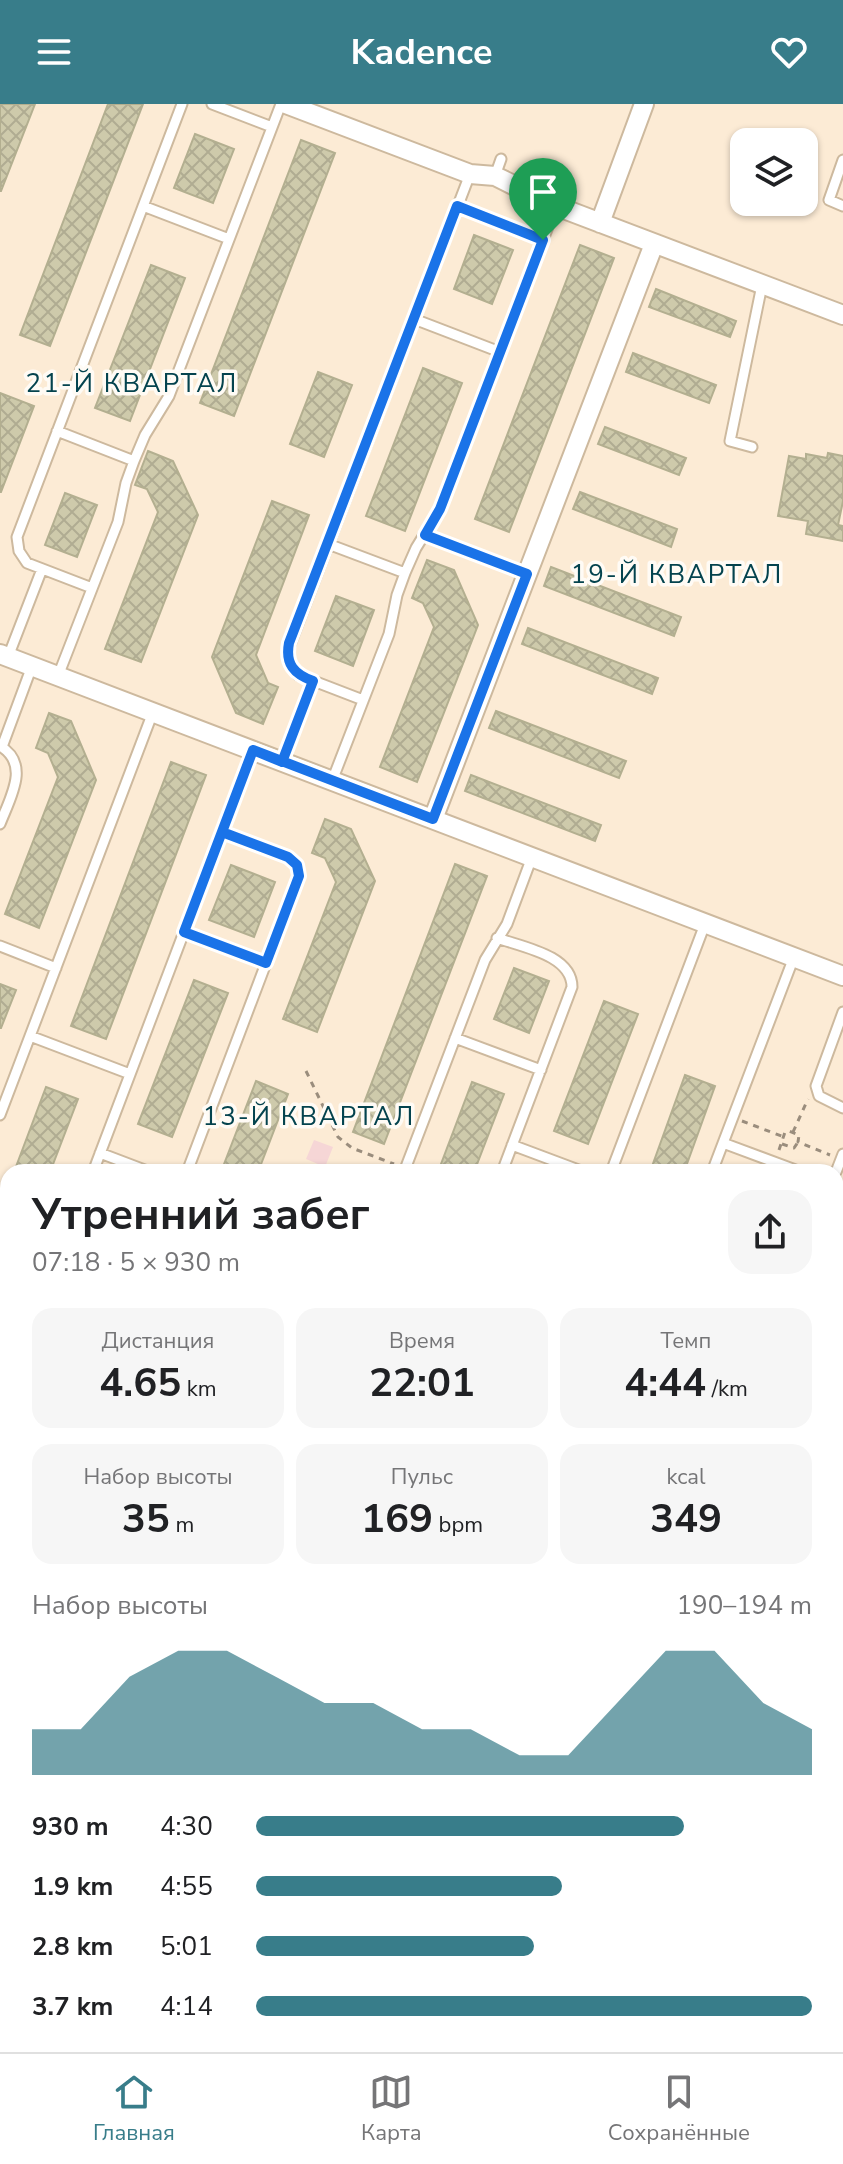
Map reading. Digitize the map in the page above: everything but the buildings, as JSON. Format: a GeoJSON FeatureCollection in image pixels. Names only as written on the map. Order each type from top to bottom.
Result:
{"type":"FeatureCollection","features":[{"type":"Feature","properties":{"kind":"street"},"geometry":{"type":"LineString","coordinates":[[284,104],[470,174],[498,168],[556,206],[843,315]]}},
{"type":"Feature","properties":{"kind":"street"},"geometry":{"type":"LineString","coordinates":[[600,223],[644,104]]}},
{"type":"Feature","properties":{"kind":"street"},"geometry":{"type":"LineString","coordinates":[[433,819],[654,244]]}},
{"type":"Feature","properties":{"kind":"street"},"geometry":{"type":"LineString","coordinates":[[4,655],[843,976]]}},
{"type":"Feature","properties":{"kind":"lane"},"geometry":{"type":"LineString","coordinates":[[92,588],[27,563],[22,558],[17,537],[182,104]]}},
{"type":"Feature","properties":{"kind":"lane"},"geometry":{"type":"LineString","coordinates":[[212,104],[272,127]]}},
{"type":"Feature","properties":{"kind":"lane"},"geometry":{"type":"LineString","coordinates":[[58,676],[120,514],[134,461],[145,435],[169,396],[272,127],[284,104]]}},
{"type":"Feature","properties":{"kind":"lane"},"geometry":{"type":"LineString","coordinates":[[843,160],[829,200],[843,206]]}},
{"type":"Feature","properties":{"kind":"lane"},"geometry":{"type":"LineString","coordinates":[[363,700],[298,675],[293,670],[288,650],[470,174]]}},
{"type":"Feature","properties":{"kind":"lane"},"geometry":{"type":"LineString","coordinates":[[143,206],[229,239]]}},
{"type":"Feature","properties":{"kind":"lane"},"geometry":{"type":"LineString","coordinates":[[457,206],[543,240]]}},
{"type":"Feature","properties":{"kind":"lane"},"geometry":{"type":"LineString","coordinates":[[332,781],[391,626],[405,573],[440,509],[556,206]]}},
{"type":"Feature","properties":{"kind":"lane"},"geometry":{"type":"LineString","coordinates":[[752,447],[730,441],[762,285]]}},
{"type":"Feature","properties":{"kind":"lane"},"geometry":{"type":"LineString","coordinates":[[414,319],[500,352]]}},
{"type":"Feature","properties":{"kind":"lane"},"geometry":{"type":"LineString","coordinates":[[57,431],[134,461]]}},
{"type":"Feature","properties":{"kind":"lane"},"geometry":{"type":"LineString","coordinates":[[425,535],[527,574]]}},
{"type":"Feature","properties":{"kind":"lane"},"geometry":{"type":"LineString","coordinates":[[328,544],[405,573]]}},
{"type":"Feature","properties":{"kind":"lane"},"geometry":{"type":"LineString","coordinates":[[4,655],[42,569]]}},
{"type":"Feature","properties":{"kind":"lane"},"geometry":{"type":"LineString","coordinates":[[0,824],[17,772],[12,756],[1,746],[32,666]]}},
{"type":"Feature","properties":{"kind":"lane"},"geometry":{"type":"LineString","coordinates":[[282,762],[313,681]]}},
{"type":"Feature","properties":{"kind":"lane"},"geometry":{"type":"LineString","coordinates":[[0,1115],[153,712]]}},
{"type":"Feature","properties":{"kind":"lane"},"geometry":{"type":"LineString","coordinates":[[96,1164],[253,750]]}},
{"type":"Feature","properties":{"kind":"lane"},"geometry":{"type":"LineString","coordinates":[[190,1164],[299,870],[288,857],[222,832]]}},
{"type":"Feature","properties":{"kind":"lane"},"geometry":{"type":"LineString","coordinates":[[407,1164],[485,960],[507,924],[532,857]]}},
{"type":"Feature","properties":{"kind":"lane"},"geometry":{"type":"LineString","coordinates":[[614,1164],[705,924]]}},
{"type":"Feature","properties":{"kind":"lane"},"geometry":{"type":"LineString","coordinates":[[184,932],[266,963]]}},
{"type":"Feature","properties":{"kind":"lane"},"geometry":{"type":"LineString","coordinates":[[497,938],[558,961],[570,974],[572,987],[505,1164]]}},
{"type":"Feature","properties":{"kind":"lane"},"geometry":{"type":"LineString","coordinates":[[0,946],[56,968]]}},
{"type":"Feature","properties":{"kind":"lane"},"geometry":{"type":"LineString","coordinates":[[715,1164],[794,957]]}},
{"type":"Feature","properties":{"kind":"lane"},"geometry":{"type":"LineString","coordinates":[[843,1012],[817,1081],[817,1091],[826,1100],[843,1108]]}},
{"type":"Feature","properties":{"kind":"lane"},"geometry":{"type":"LineString","coordinates":[[30,1036],[130,1074]]}},
{"type":"Feature","properties":{"kind":"lane"},"geometry":{"type":"LineString","coordinates":[[455,1038],[541,1070]]}},
{"type":"Feature","properties":{"kind":"lane"},"geometry":{"type":"LineString","coordinates":[[723,1143],[779,1164]]}},
{"type":"Feature","properties":{"kind":"lane"},"geometry":{"type":"LineString","coordinates":[[512,1145],[563,1164]]}},
{"type":"Feature","properties":{"kind":"lane"},"geometry":{"type":"LineString","coordinates":[[100,1153],[129,1164]]}},
{"type":"Feature","properties":{"kind":"path"},"geometry":{"type":"LineString","coordinates":[[306,1071],[343,1143],[391,1164]]}},
{"type":"Feature","properties":{"kind":"path"},"geometry":{"type":"LineString","coordinates":[[793,1133],[804,1105],[817,1091]]}},
{"type":"Feature","properties":{"kind":"path"},"geometry":{"type":"LineString","coordinates":[[733,1117],[784,1137]]}},
{"type":"Feature","properties":{"kind":"path"},"geometry":{"type":"LineString","coordinates":[[774,1162],[781,1144],[787,1131],[799,1136],[794,1148],[781,1144]]}},
{"type":"Feature","properties":{"kind":"path"},"geometry":{"type":"LineString","coordinates":[[798,1142],[842,1156]]}},
{"type":"Feature","properties":{"kind":"green space"},"geometry":{"type":"Polygon","coordinates":[[[314,1140],[333,1147],[326,1164],[306,1159],[314,1140]]]}},
{"type":"Feature","properties":{"kind":"district","name":"21-Й КВАРТАЛ"},"geometry":{"type":"Point","coordinates":[132,383]}},
{"type":"Feature","properties":{"kind":"district","name":"19-Й КВАРТАЛ"},"geometry":{"type":"Point","coordinates":[677,574]}},
{"type":"Feature","properties":{"kind":"district","name":"13-Й КВАРТАЛ"},"geometry":{"type":"Point","coordinates":[309,1116]}},
{"type":"Feature","properties":{"kind":"route"},"geometry":{"type":"LineString","coordinates":[[543,240],[440,509],[425,535],[527,574],[433,819],[282,762],[253,750],[222,832],[288,857],[297,865],[299,876],[266,963],[184,932],[253,750],[282,762],[313,681],[293,670],[288,657],[289,643],[457,206],[543,240]]}}]}
